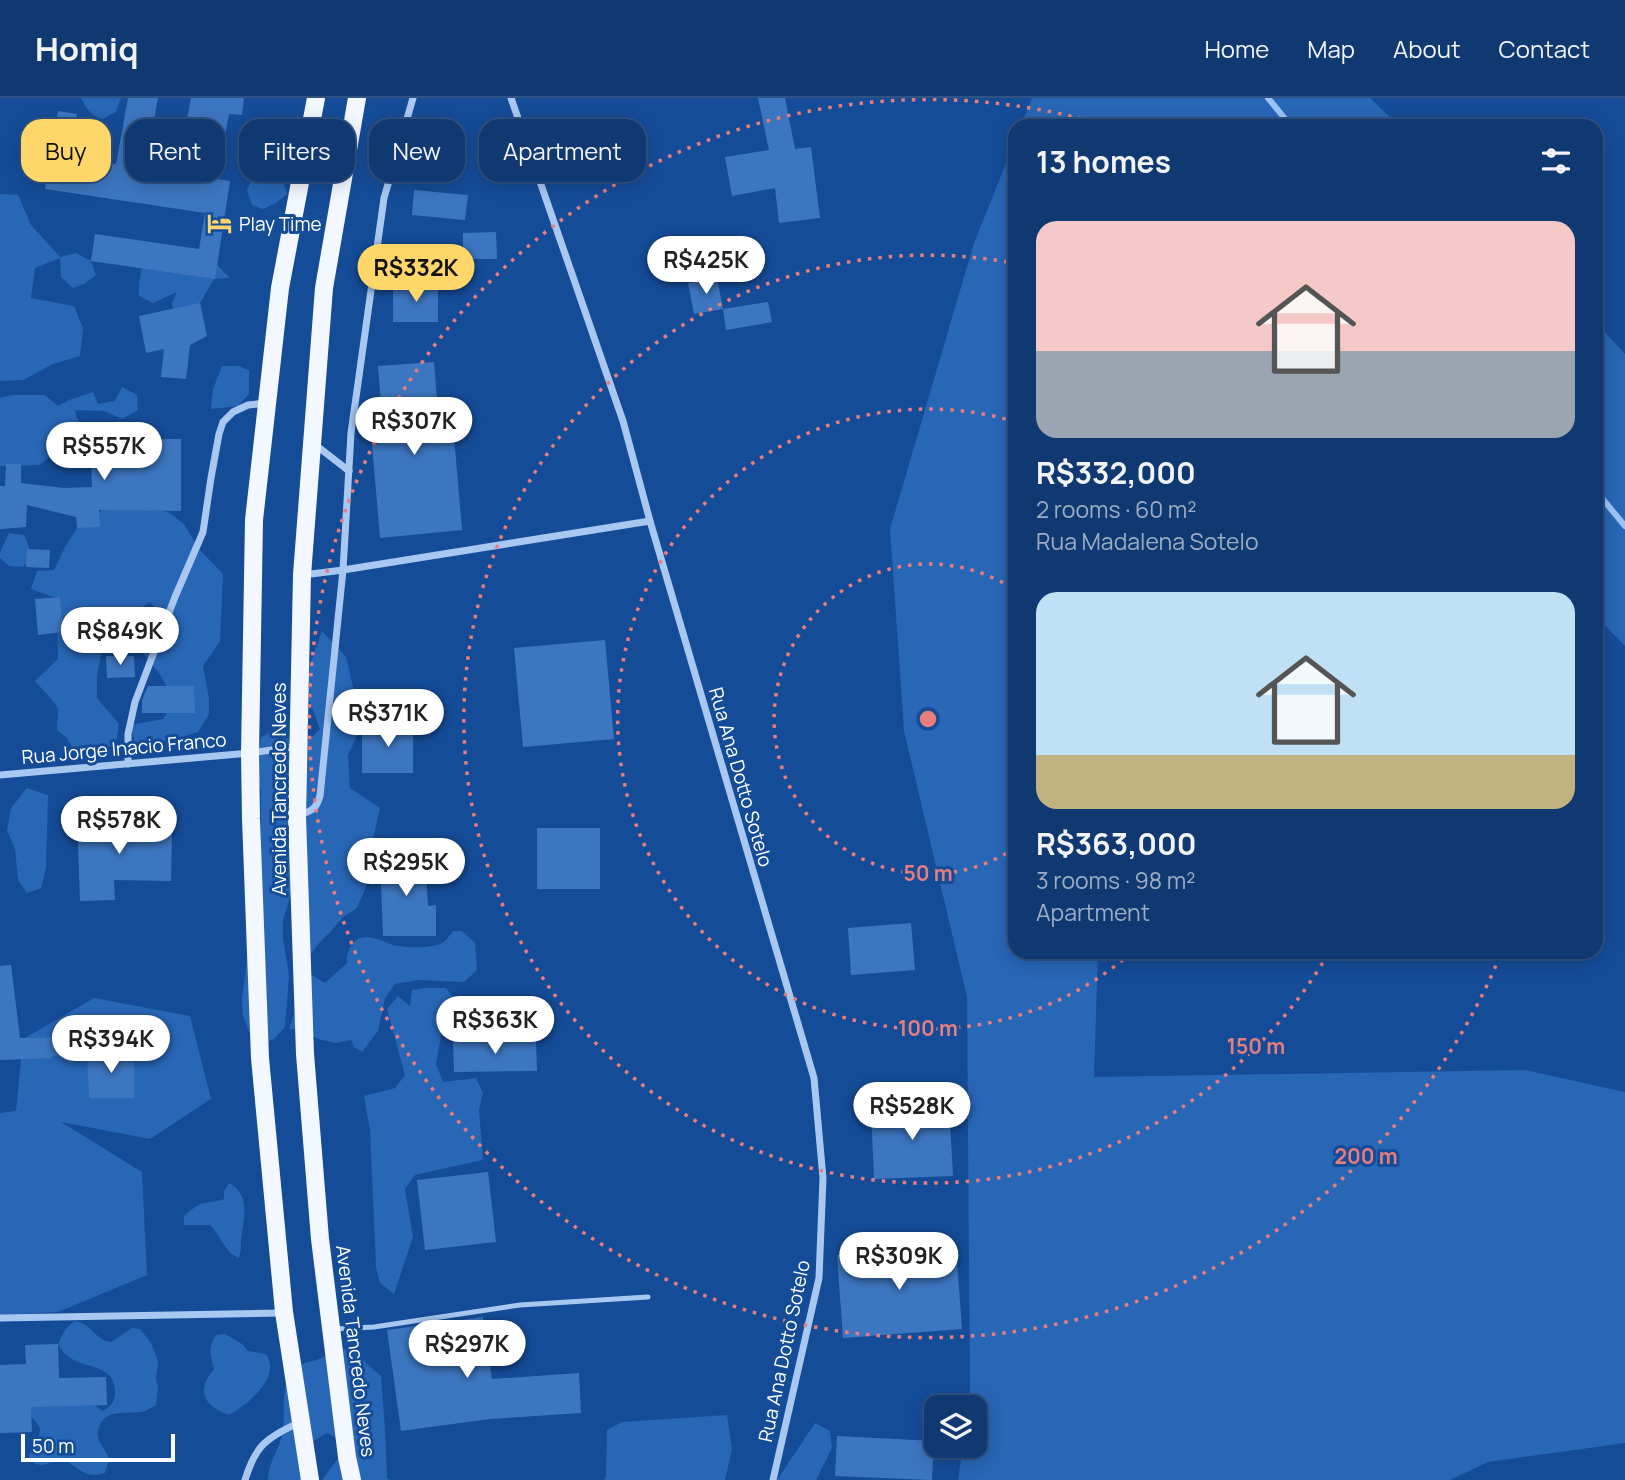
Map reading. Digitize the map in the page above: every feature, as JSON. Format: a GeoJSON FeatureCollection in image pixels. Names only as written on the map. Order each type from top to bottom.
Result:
{"type":"FeatureCollection","features":[{"type":"Feature","properties":{"kind":"main road","name":"Avenida Tancredo Neves"},"geometry":{"type":"LineString","coordinates":[[310,1480],[284,1312],[260,1058],[250,753],[254,520],[280,288],[316,98]]}},
{"type":"Feature","properties":{"kind":"main road","name":"Avenida Tancredo Neves"},"geometry":{"type":"LineString","coordinates":[[352,1480],[320,1239],[305,1054],[297,817],[302,575],[324,288],[357,98]]}},
{"type":"Feature","properties":{"kind":"street"},"geometry":{"type":"LineString","coordinates":[[297,817],[317,807],[320,796],[343,570],[351,433],[384,198],[413,98]]}},
{"type":"Feature","properties":{"kind":"street","name":"Rua Ana Dotto Sotelo"},"geometry":{"type":"LineString","coordinates":[[511,98],[623,421],[814,1078],[823,1178],[819,1278],[773,1480]]}},
{"type":"Feature","properties":{"kind":"street"},"geometry":{"type":"LineString","coordinates":[[128,764],[128,734],[135,702],[203,532],[223,422],[233,412],[248,405],[267,403]]}},
{"type":"Feature","properties":{"kind":"street"},"geometry":{"type":"LineString","coordinates":[[312,442],[349,471]]}},
{"type":"Feature","properties":{"kind":"street"},"geometry":{"type":"LineString","coordinates":[[302,575],[650,521]]}},
{"type":"Feature","properties":{"kind":"street","name":"Rua Jorge Inacio Franco"},"geometry":{"type":"LineString","coordinates":[[0,775],[250,753],[299,746]]}},
{"type":"Feature","properties":{"kind":"street"},"geometry":{"type":"LineString","coordinates":[[0,1318],[284,1312]]}},
{"type":"Feature","properties":{"kind":"street"},"geometry":{"type":"LineString","coordinates":[[245,1480],[251,1461],[268,1438],[301,1421]]}},
{"type":"Feature","properties":{"kind":"lane"},"geometry":{"type":"LineString","coordinates":[[331,1329],[374,1327],[520,1305],[648,1297]]}},
{"type":"Feature","properties":{"kind":"shaded area"},"geometry":{"type":"Polygon","coordinates":[[[81,98],[121,98],[116,112],[103,119],[95,116],[81,98]]]}},
{"type":"Feature","properties":{"kind":"shaded area"},"geometry":{"type":"Polygon","coordinates":[[[1032,98],[1370,98],[1392,119],[1024,119],[1032,98]]]}},
{"type":"Feature","properties":{"kind":"shaded area"},"geometry":{"type":"Polygon","coordinates":[[[1008,158],[1008,959],[1098,959],[1094,1077],[1525,1070],[1625,1092],[1625,1443],[1488,1462],[1450,1480],[958,1480],[961,1458],[987,1458],[987,1395],[970,1395],[967,997],[904,731],[890,529],[974,243],[1008,158]]]}},
{"type":"Feature","properties":{"kind":"shaded area"},"geometry":{"type":"Polygon","coordinates":[[[251,182],[284,182],[287,194],[263,209],[252,205],[247,190],[251,182]]]}},
{"type":"Feature","properties":{"kind":"shaded area"},"geometry":{"type":"Polygon","coordinates":[[[0,194],[18,195],[31,225],[60,257],[76,253],[91,261],[96,275],[73,288],[61,277],[60,258],[35,268],[31,298],[74,306],[83,328],[80,356],[53,364],[23,380],[0,381],[0,194]]]}},
{"type":"Feature","properties":{"kind":"shaded area"},"geometry":{"type":"Polygon","coordinates":[[[200,261],[217,265],[230,278],[214,279],[200,303],[187,316],[173,309],[172,303],[177,292],[153,303],[139,296],[142,268],[200,261]]]}},
{"type":"Feature","properties":{"kind":"shaded area"},"geometry":{"type":"Polygon","coordinates":[[[1603,330],[1625,354],[1625,646],[1603,623],[1603,330]]]}},
{"type":"Feature","properties":{"kind":"shaded area"},"geometry":{"type":"Polygon","coordinates":[[[222,366],[238,366],[249,370],[249,394],[238,406],[211,409],[213,389],[222,366]]]}},
{"type":"Feature","properties":{"kind":"shaded area"},"geometry":{"type":"Polygon","coordinates":[[[122,387],[137,395],[138,410],[122,419],[104,411],[75,410],[87,434],[81,446],[65,437],[57,452],[39,465],[0,466],[0,398],[12,395],[45,395],[58,406],[93,392],[98,404],[115,401],[122,387]]]}},
{"type":"Feature","properties":{"kind":"shaded area"},"geometry":{"type":"Polygon","coordinates":[[[132,507],[168,512],[184,524],[198,548],[223,574],[220,641],[203,666],[209,714],[198,732],[135,746],[131,725],[163,719],[175,701],[159,673],[141,651],[161,635],[161,615],[150,602],[138,611],[122,640],[103,643],[97,676],[97,698],[119,724],[116,745],[88,752],[74,751],[67,738],[57,730],[58,709],[35,681],[58,659],[56,598],[31,589],[37,571],[54,570],[77,528],[103,510],[132,507]]]}},
{"type":"Feature","properties":{"kind":"shaded area"},"geometry":{"type":"Polygon","coordinates":[[[9,533],[24,535],[29,555],[23,567],[9,566],[0,558],[9,533]]]}},
{"type":"Feature","properties":{"kind":"shaded area"},"geometry":{"type":"Polygon","coordinates":[[[322,631],[346,657],[362,725],[348,755],[350,788],[380,808],[372,843],[370,877],[357,908],[343,917],[309,956],[310,974],[325,983],[347,963],[350,948],[360,938],[372,938],[402,947],[420,947],[438,945],[453,931],[462,931],[475,943],[477,970],[464,982],[419,980],[395,984],[385,998],[378,1031],[362,1052],[354,1047],[351,1040],[335,1043],[318,1039],[304,1030],[289,1029],[302,994],[292,889],[283,921],[289,974],[285,1027],[274,1039],[259,1045],[249,1032],[243,1016],[242,999],[251,929],[255,857],[261,840],[261,790],[256,772],[257,755],[261,738],[280,724],[296,753],[320,729],[308,697],[310,664],[322,631]]]}},
{"type":"Feature","properties":{"kind":"shaded area"},"geometry":{"type":"Polygon","coordinates":[[[27,788],[48,795],[46,868],[41,888],[27,893],[18,880],[15,849],[7,830],[11,808],[27,788]]]}},
{"type":"Feature","properties":{"kind":"shaded area"},"geometry":{"type":"Polygon","coordinates":[[[446,988],[457,1002],[454,1019],[442,1031],[436,1064],[443,1082],[476,1078],[483,1093],[479,1110],[483,1160],[415,1175],[405,1189],[413,1237],[394,1294],[380,1283],[376,1267],[370,1130],[364,1096],[395,1088],[405,1075],[387,1009],[398,996],[410,1006],[412,990],[446,988]]]}},
{"type":"Feature","properties":{"kind":"shaded area"},"geometry":{"type":"Polygon","coordinates":[[[94,998],[190,1016],[211,1099],[150,1139],[61,1122],[142,1172],[147,1275],[58,1312],[0,1315],[0,1113],[16,1111],[23,1039],[94,998]]]}},
{"type":"Feature","properties":{"kind":"shaded area"},"geometry":{"type":"Polygon","coordinates":[[[229,1183],[241,1194],[243,1201],[244,1217],[239,1258],[226,1248],[210,1225],[184,1225],[184,1216],[196,1206],[224,1199],[224,1191],[229,1183]]]}},
{"type":"Feature","properties":{"kind":"shaded area"},"geometry":{"type":"Polygon","coordinates":[[[75,1321],[86,1325],[105,1341],[111,1342],[132,1328],[140,1329],[151,1343],[158,1361],[156,1405],[143,1412],[109,1415],[101,1424],[98,1438],[107,1453],[108,1461],[105,1473],[98,1475],[86,1473],[62,1459],[43,1465],[35,1464],[29,1457],[40,1432],[31,1413],[33,1395],[95,1405],[102,1411],[114,1400],[114,1382],[109,1375],[74,1360],[65,1354],[58,1344],[66,1329],[75,1321]]]}},
{"type":"Feature","properties":{"kind":"shaded area"},"geometry":{"type":"Polygon","coordinates":[[[225,1334],[248,1351],[266,1354],[270,1363],[270,1371],[261,1389],[229,1415],[208,1402],[204,1390],[214,1369],[212,1343],[216,1335],[225,1334]]]}},
{"type":"Feature","properties":{"kind":"shaded area"},"geometry":{"type":"Polygon","coordinates":[[[338,1349],[356,1350],[381,1376],[387,1478],[390,1480],[322,1480],[339,1457],[343,1441],[327,1433],[312,1442],[304,1480],[268,1480],[283,1429],[284,1397],[288,1378],[303,1364],[338,1349]]]}},
{"type":"Feature","properties":{"kind":"shaded area"},"geometry":{"type":"Polygon","coordinates":[[[727,1415],[732,1449],[725,1480],[604,1480],[607,1430],[622,1422],[727,1415]]]}},
{"type":"Feature","properties":{"kind":"shaded area"},"geometry":{"type":"Polygon","coordinates":[[[815,1423],[830,1431],[832,1448],[816,1480],[777,1480],[815,1423]]]}},
{"type":"Feature","properties":{"kind":"building"},"geometry":{"type":"Polygon","coordinates":[[[128,98],[158,98],[154,119],[125,119],[125,182],[230,181],[215,279],[91,261],[95,234],[199,249],[205,213],[45,189],[46,182],[111,182],[111,163],[116,164],[128,98]]]}},
{"type":"Feature","properties":{"kind":"building"},"geometry":{"type":"Polygon","coordinates":[[[191,98],[244,98],[242,115],[229,114],[225,136],[225,119],[187,119],[191,98]]]}},
{"type":"Feature","properties":{"kind":"building"},"geometry":{"type":"Polygon","coordinates":[[[758,98],[785,98],[795,149],[811,147],[820,218],[779,223],[775,188],[732,196],[725,157],[769,150],[758,98]]]}},
{"type":"Feature","properties":{"kind":"building"},"geometry":{"type":"Polygon","coordinates":[[[58,111],[77,114],[76,119],[57,119],[58,111]]]}},
{"type":"Feature","properties":{"kind":"building"},"geometry":{"type":"Polygon","coordinates":[[[414,190],[468,195],[465,220],[412,215],[414,190]]]}},
{"type":"Feature","properties":{"kind":"building"},"geometry":{"type":"Polygon","coordinates":[[[496,232],[497,259],[463,259],[463,233],[496,232]]]}},
{"type":"Feature","properties":{"kind":"building"},"geometry":{"type":"Polygon","coordinates":[[[717,278],[723,309],[694,314],[688,283],[717,278]]]}},
{"type":"Feature","properties":{"kind":"building"},"geometry":{"type":"Polygon","coordinates":[[[393,286],[438,286],[438,322],[393,322],[393,286]]]}},
{"type":"Feature","properties":{"kind":"building"},"geometry":{"type":"Polygon","coordinates":[[[768,302],[772,322],[726,330],[723,309],[768,302]]]}},
{"type":"Feature","properties":{"kind":"building"},"geometry":{"type":"Polygon","coordinates":[[[200,303],[207,336],[190,345],[186,379],[161,377],[164,349],[146,353],[139,316],[200,303]]]}},
{"type":"Feature","properties":{"kind":"building"},"geometry":{"type":"Polygon","coordinates":[[[434,362],[440,438],[454,436],[462,530],[380,538],[372,444],[384,443],[378,366],[434,362]]]}},
{"type":"Feature","properties":{"kind":"building"},"geometry":{"type":"Polygon","coordinates":[[[127,429],[127,439],[181,439],[181,511],[99,510],[100,527],[77,528],[76,517],[27,505],[26,527],[0,529],[0,486],[5,486],[6,464],[21,464],[21,483],[64,488],[92,487],[90,430],[127,429]]]}},
{"type":"Feature","properties":{"kind":"building"},"geometry":{"type":"Polygon","coordinates":[[[27,549],[50,550],[49,568],[26,567],[27,549]]]}},
{"type":"Feature","properties":{"kind":"building"},"geometry":{"type":"Polygon","coordinates":[[[60,597],[63,632],[38,635],[35,599],[60,597]]]}},
{"type":"Feature","properties":{"kind":"building"},"geometry":{"type":"Polygon","coordinates":[[[605,640],[614,739],[523,747],[514,648],[605,640]]]}},
{"type":"Feature","properties":{"kind":"building"},"geometry":{"type":"Polygon","coordinates":[[[106,656],[134,656],[135,677],[107,678],[106,656]]]}},
{"type":"Feature","properties":{"kind":"building"},"geometry":{"type":"Polygon","coordinates":[[[148,686],[194,686],[195,713],[142,713],[142,700],[148,686]]]}},
{"type":"Feature","properties":{"kind":"building"},"geometry":{"type":"Polygon","coordinates":[[[362,725],[413,725],[413,773],[362,773],[362,725]]]}},
{"type":"Feature","properties":{"kind":"building"},"geometry":{"type":"Polygon","coordinates":[[[77,813],[112,813],[113,829],[172,830],[171,881],[114,880],[115,900],[80,901],[77,813]]]}},
{"type":"Feature","properties":{"kind":"building"},"geometry":{"type":"Polygon","coordinates":[[[537,828],[600,828],[600,889],[537,889],[537,828]]]}},
{"type":"Feature","properties":{"kind":"building"},"geometry":{"type":"Polygon","coordinates":[[[425,856],[428,906],[436,905],[436,936],[383,936],[380,859],[425,856]]]}},
{"type":"Feature","properties":{"kind":"building"},"geometry":{"type":"Polygon","coordinates":[[[911,923],[915,970],[851,975],[848,928],[911,923]]]}},
{"type":"Feature","properties":{"kind":"building"},"geometry":{"type":"Polygon","coordinates":[[[11,965],[20,1038],[78,1034],[81,1053],[52,1058],[0,1060],[0,966],[11,965]]]}},
{"type":"Feature","properties":{"kind":"building"},"geometry":{"type":"Polygon","coordinates":[[[536,1039],[537,1071],[454,1072],[453,1041],[536,1039]]]}},
{"type":"Feature","properties":{"kind":"building"},"geometry":{"type":"Polygon","coordinates":[[[134,1052],[134,1098],[89,1098],[87,1053],[134,1052]]]}},
{"type":"Feature","properties":{"kind":"building"},"geometry":{"type":"Polygon","coordinates":[[[949,1104],[953,1176],[874,1179],[871,1107],[949,1104]]]}},
{"type":"Feature","properties":{"kind":"building"},"geometry":{"type":"Polygon","coordinates":[[[488,1172],[496,1242],[425,1250],[417,1180],[488,1172]]]}},
{"type":"Feature","properties":{"kind":"building"},"geometry":{"type":"Polygon","coordinates":[[[956,1247],[962,1329],[843,1338],[837,1255],[956,1247]]]}},
{"type":"Feature","properties":{"kind":"building"},"geometry":{"type":"Polygon","coordinates":[[[483,1317],[492,1379],[579,1373],[581,1413],[490,1419],[401,1431],[387,1330],[483,1317]]]}},
{"type":"Feature","properties":{"kind":"building"},"geometry":{"type":"Polygon","coordinates":[[[58,1344],[59,1378],[106,1377],[107,1405],[31,1407],[32,1432],[0,1433],[0,1365],[26,1364],[25,1345],[58,1344]]]}},
{"type":"Feature","properties":{"kind":"building"},"geometry":{"type":"Polygon","coordinates":[[[837,1436],[924,1440],[924,1458],[933,1458],[932,1480],[835,1476],[837,1436]]]}},
{"type":"Feature","properties":{"kind":"waterway"},"geometry":{"type":"LineString","coordinates":[[1268,98],[1285,119]]}},
{"type":"Feature","properties":{"kind":"waterway"},"geometry":{"type":"LineString","coordinates":[[1603,499],[1625,526]]}},
{"type":"Feature","properties":{"kind":"place","name":"Play Time"},"geometry":{"type":"Point","coordinates":[219,224]}}]}
